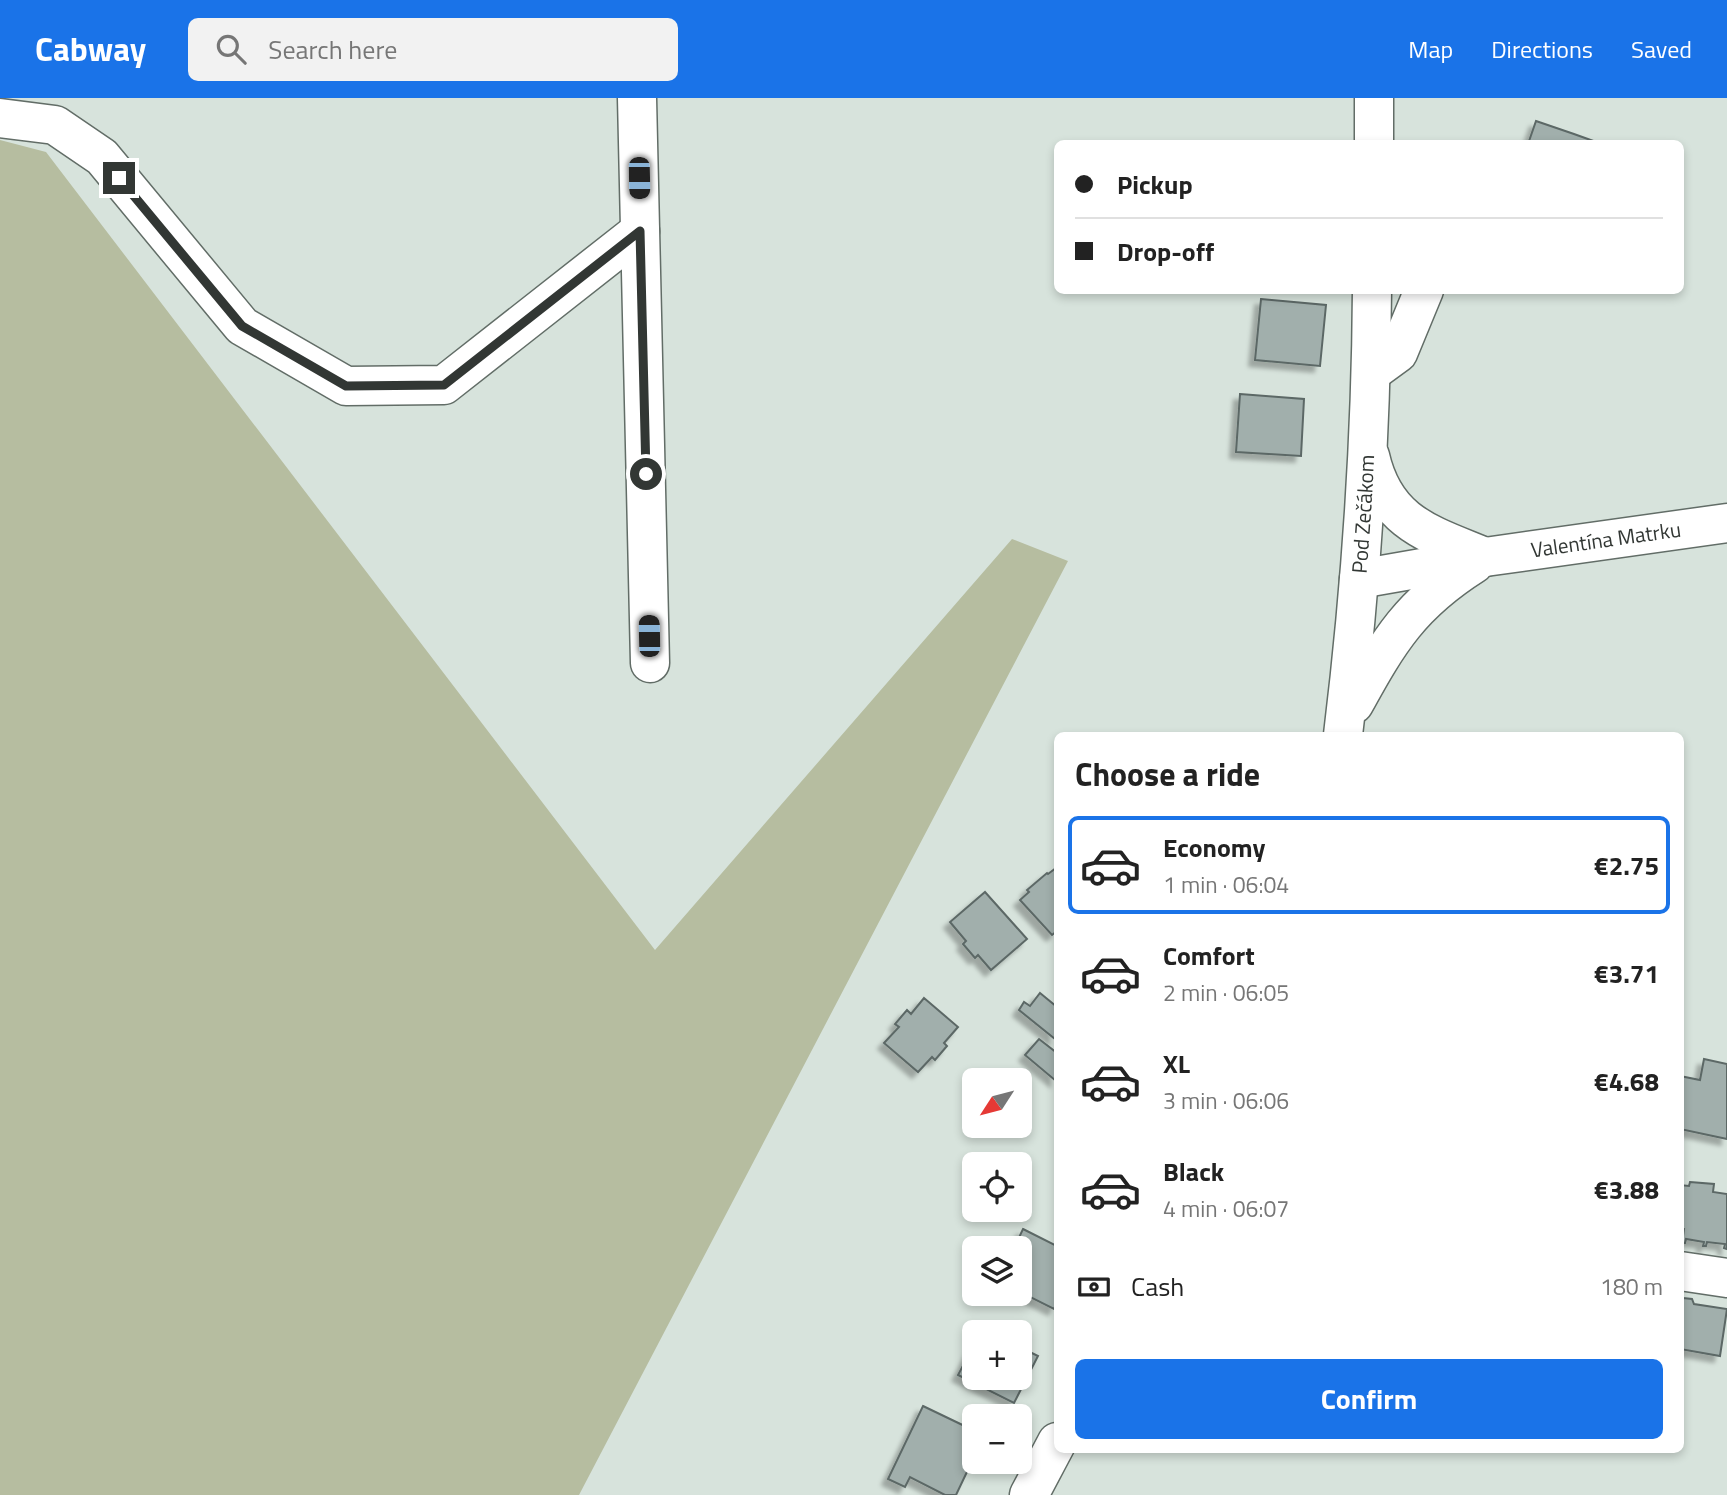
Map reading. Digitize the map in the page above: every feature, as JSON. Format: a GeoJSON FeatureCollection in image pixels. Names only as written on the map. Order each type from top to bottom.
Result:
{"type":"FeatureCollection","features":[{"type":"Feature","properties":{"kind":"street"},"geometry":{"type":"LineString","coordinates":[[637,98],[650,663]]}},
{"type":"Feature","properties":{"kind":"street"},"geometry":{"type":"LineString","coordinates":[[1374,98],[1374,140]]}},
{"type":"Feature","properties":{"kind":"street"},"geometry":{"type":"LineString","coordinates":[[0,118],[55,125],[102,157],[242,326],[346,386],[444,385],[640,231]]}},
{"type":"Feature","properties":{"kind":"street","name":"Pod Zečákom"},"geometry":{"type":"LineString","coordinates":[[1344,727],[1359,579],[1368,447],[1372,294]]}},
{"type":"Feature","properties":{"kind":"street"},"geometry":{"type":"LineString","coordinates":[[1371,372],[1398,353],[1422,294]]}},
{"type":"Feature","properties":{"kind":"street","name":"Valentína Matrku"},"geometry":{"type":"LineString","coordinates":[[1368,447],[1374,475],[1401,517],[1425,533],[1485,557]]}},
{"type":"Feature","properties":{"kind":"street","name":"Valentína Matrku"},"geometry":{"type":"LineString","coordinates":[[1359,579],[1485,557],[1727,523]]}},
{"type":"Feature","properties":{"kind":"street","name":"Valentína Matrku"},"geometry":{"type":"LineString","coordinates":[[1344,727],[1381,654],[1409,618],[1447,581],[1485,557]]}},
{"type":"Feature","properties":{"kind":"street"},"geometry":{"type":"LineString","coordinates":[[1684,1272],[1727,1278]]}},
{"type":"Feature","properties":{"kind":"street"},"geometry":{"type":"LineString","coordinates":[[1029,1495],[1054,1448]]}},
{"type":"Feature","properties":{"kind":"green space"},"geometry":{"type":"Polygon","coordinates":[[[0,140],[46,152],[655,950],[1012,539],[1068,561],[579,1495],[0,1495],[0,140]]]}},
{"type":"Feature","properties":{"kind":"building"},"geometry":{"type":"Polygon","coordinates":[[[1536,121],[1591,140],[1529,140],[1536,121]]]}},
{"type":"Feature","properties":{"kind":"building"},"geometry":{"type":"Polygon","coordinates":[[[1261,299],[1326,305],[1320,366],[1255,360],[1261,299]]]}},
{"type":"Feature","properties":{"kind":"building"},"geometry":{"type":"Polygon","coordinates":[[[1240,394],[1304,399],[1301,456],[1236,452],[1240,394]]]}},
{"type":"Feature","properties":{"kind":"building"},"geometry":{"type":"Polygon","coordinates":[[[1054,870],[1052,935],[1020,900],[1029,892],[1027,890],[1054,870]]]}},
{"type":"Feature","properties":{"kind":"building"},"geometry":{"type":"Polygon","coordinates":[[[985,892],[1027,939],[991,970],[978,955],[975,958],[963,944],[966,941],[950,922],[985,892]]]}},
{"type":"Feature","properties":{"kind":"building"},"geometry":{"type":"Polygon","coordinates":[[[1040,993],[1054,1005],[1054,1038],[1019,1010],[1024,1002],[1030,1006],[1040,993]]]}},
{"type":"Feature","properties":{"kind":"building"},"geometry":{"type":"Polygon","coordinates":[[[924,998],[958,1027],[944,1043],[947,1046],[935,1060],[932,1057],[918,1072],[884,1043],[899,1027],[895,1024],[907,1010],[911,1014],[924,998]]]}},
{"type":"Feature","properties":{"kind":"building"},"geometry":{"type":"Polygon","coordinates":[[[1039,1039],[1054,1051],[1054,1079],[1025,1055],[1039,1039]]]}},
{"type":"Feature","properties":{"kind":"building"},"geometry":{"type":"Polygon","coordinates":[[[1704,1059],[1727,1064],[1727,1139],[1684,1130],[1684,1077],[1700,1080],[1704,1059]]]}},
{"type":"Feature","properties":{"kind":"building"},"geometry":{"type":"Polygon","coordinates":[[[1690,1182],[1714,1184],[1713,1192],[1727,1194],[1727,1249],[1724,1248],[1725,1244],[1707,1242],[1706,1246],[1703,1246],[1704,1242],[1686,1239],[1684,1243],[1684,1185],[1689,1186],[1690,1182]]]}},
{"type":"Feature","properties":{"kind":"building"},"geometry":{"type":"Polygon","coordinates":[[[1023,1229],[1054,1244],[1054,1309],[1032,1298],[1032,1236],[1020,1236],[1023,1229]]]}},
{"type":"Feature","properties":{"kind":"building"},"geometry":{"type":"Polygon","coordinates":[[[1684,1298],[1692,1299],[1694,1304],[1727,1309],[1720,1356],[1684,1350],[1684,1298]]]}},
{"type":"Feature","properties":{"kind":"building"},"geometry":{"type":"Polygon","coordinates":[[[1032,1353],[1038,1356],[1032,1368],[1032,1353]]]}},
{"type":"Feature","properties":{"kind":"building"},"geometry":{"type":"Polygon","coordinates":[[[988,1390],[1021,1390],[1014,1403],[988,1390]]]}},
{"type":"Feature","properties":{"kind":"building"},"geometry":{"type":"Polygon","coordinates":[[[923,1406],[962,1425],[962,1474],[966,1474],[956,1495],[945,1495],[910,1477],[905,1487],[888,1479],[923,1406]]]}},
{"type":"Feature","properties":{"kind":"route"},"geometry":{"type":"LineString","coordinates":[[119,178],[242,326],[346,386],[444,385],[640,231],[646,474]]}}]}
